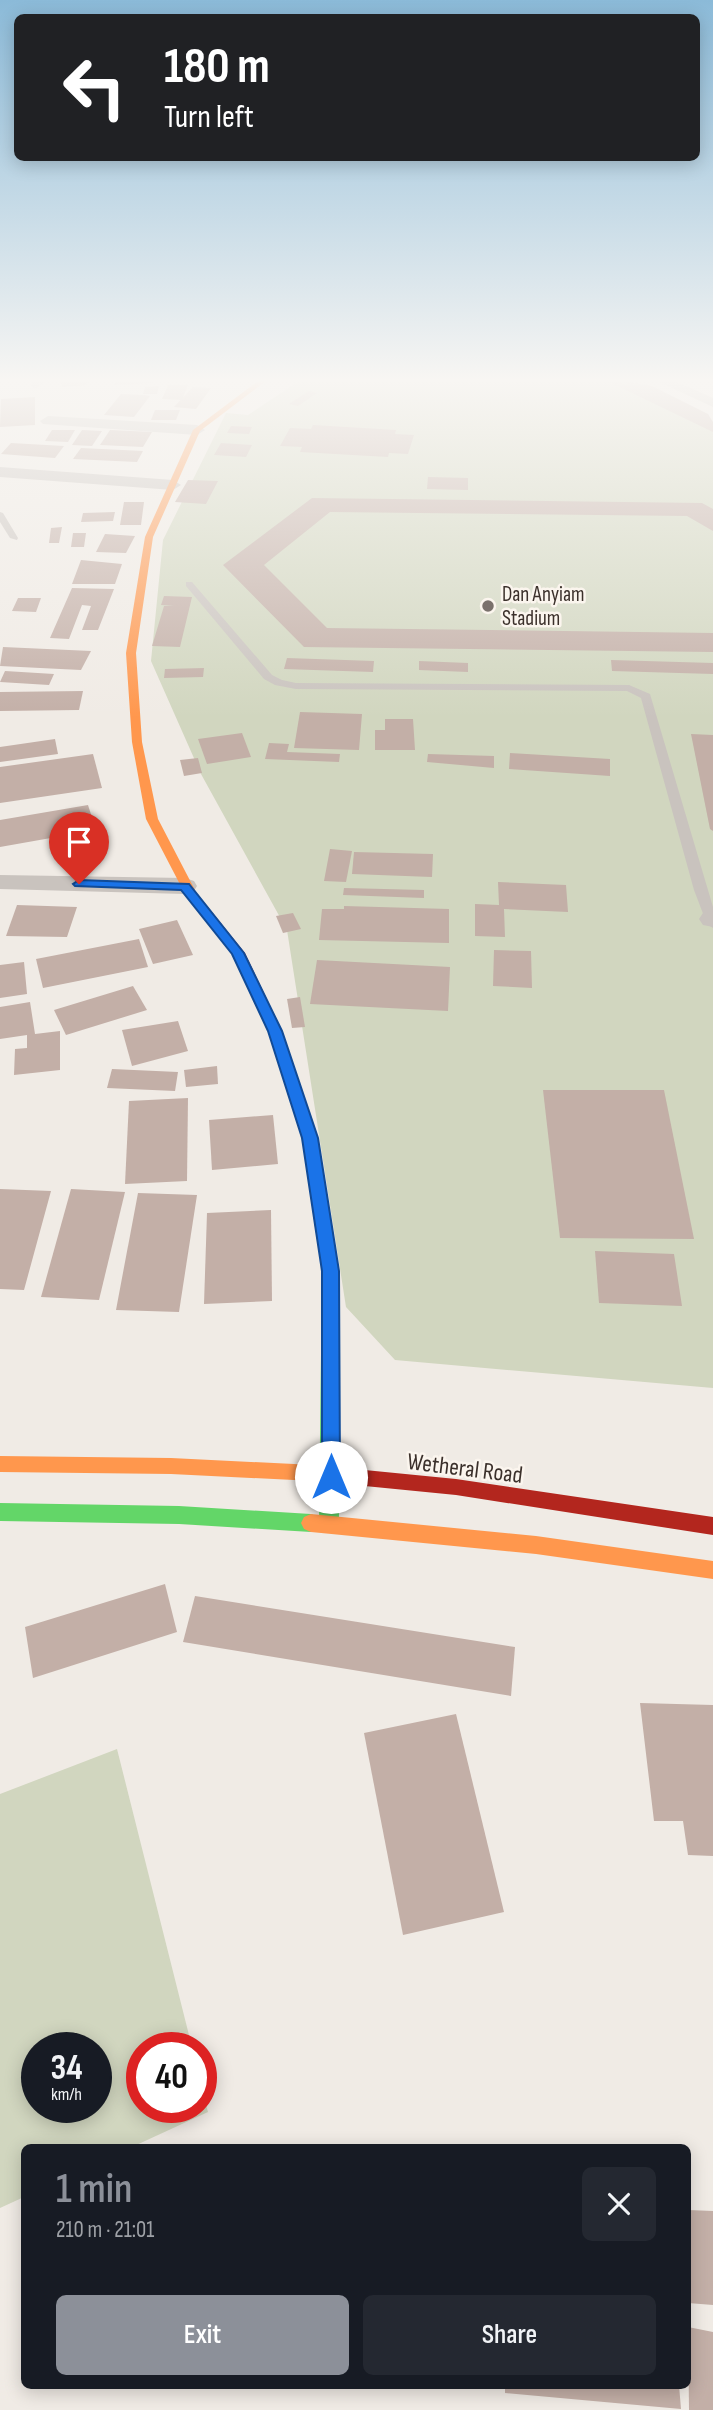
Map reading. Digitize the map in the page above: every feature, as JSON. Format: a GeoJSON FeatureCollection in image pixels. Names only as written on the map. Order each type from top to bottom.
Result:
{"type":"FeatureCollection","features":[{"type":"Feature","properties":{"kind":"street"},"geometry":{"type":"LineString","coordinates":[[169,493],[149,537],[131,653],[137,742],[152,818],[185,886],[238,953],[275,1031],[310,1138],[330,1271],[329,1524]]}},
{"type":"Feature","properties":{"kind":"street"},"geometry":{"type":"LineString","coordinates":[[0,882],[185,886]]}},
{"type":"Feature","properties":{"kind":"street","name":"Wetheral Road"},"geometry":{"type":"LineString","coordinates":[[0,1464],[59,1464],[331,1477],[455,1487],[713,1526]]}},
{"type":"Feature","properties":{"kind":"street"},"geometry":{"type":"LineString","coordinates":[[0,1512],[93,1511],[329,1524],[587,1550],[713,1570]]}},
{"type":"Feature","properties":{"kind":"lane"},"geometry":{"type":"LineString","coordinates":[[0,515],[15,538]]}},
{"type":"Feature","properties":{"kind":"lane"},"geometry":{"type":"LineString","coordinates":[[189,584],[268,677],[279,683],[310,686],[629,688],[640,691],[646,696],[706,889],[713,921]]}},
{"type":"Feature","properties":{"kind":"green space"},"geometry":{"type":"Polygon","coordinates":[[[186,493],[713,493],[713,1388],[395,1360],[346,1307],[287,930],[201,774],[151,661],[163,540],[186,493]]]}},
{"type":"Feature","properties":{"kind":"green space"},"geometry":{"type":"Polygon","coordinates":[[[117,1749],[188,2032],[126,2032],[126,2123],[184,2123],[139,2144],[21,2144],[21,2198],[0,2208],[0,1794],[117,1749]]]}},
{"type":"Feature","properties":{"kind":"building"},"geometry":{"type":"Polygon","coordinates":[[[180,493],[211,493],[206,504],[175,502],[180,493]]]}},
{"type":"Feature","properties":{"kind":"building"},"geometry":{"type":"Polygon","coordinates":[[[312,498],[702,503],[713,509],[713,531],[687,516],[330,512],[264,565],[327,628],[713,633],[713,652],[304,647],[223,565],[312,498]]]}},
{"type":"Feature","properties":{"kind":"building"},"geometry":{"type":"Polygon","coordinates":[[[124,502],[144,502],[141,525],[120,525],[124,502]]]}},
{"type":"Feature","properties":{"kind":"building"},"geometry":{"type":"Polygon","coordinates":[[[115,512],[113,521],[81,522],[83,513],[115,512]]]}},
{"type":"Feature","properties":{"kind":"building"},"geometry":{"type":"Polygon","coordinates":[[[62,527],[59,543],[49,543],[51,528],[62,527]]]}},
{"type":"Feature","properties":{"kind":"building"},"geometry":{"type":"Polygon","coordinates":[[[73,533],[86,533],[84,547],[71,547],[73,533]]]}},
{"type":"Feature","properties":{"kind":"building"},"geometry":{"type":"Polygon","coordinates":[[[105,534],[135,536],[126,553],[96,552],[105,534]]]}},
{"type":"Feature","properties":{"kind":"building"},"geometry":{"type":"Polygon","coordinates":[[[81,560],[122,564],[115,584],[72,584],[81,560]]]}},
{"type":"Feature","properties":{"kind":"building"},"geometry":{"type":"Polygon","coordinates":[[[72,588],[114,589],[98,630],[82,630],[91,606],[82,605],[69,639],[50,638],[72,588]]]}},
{"type":"Feature","properties":{"kind":"building"},"geometry":{"type":"Polygon","coordinates":[[[164,596],[192,597],[180,647],[152,646],[164,606],[174,606],[161,605],[164,596]]]}},
{"type":"Feature","properties":{"kind":"building"},"geometry":{"type":"Polygon","coordinates":[[[18,598],[41,598],[36,612],[12,611],[18,598]]]}},
{"type":"Feature","properties":{"kind":"building"},"geometry":{"type":"Polygon","coordinates":[[[3,647],[91,651],[81,670],[0,666],[3,647]]]}},
{"type":"Feature","properties":{"kind":"building"},"geometry":{"type":"Polygon","coordinates":[[[287,658],[374,661],[373,672],[284,669],[287,658]]]}},
{"type":"Feature","properties":{"kind":"building"},"geometry":{"type":"Polygon","coordinates":[[[611,660],[713,663],[713,674],[612,671],[611,660]]]}},
{"type":"Feature","properties":{"kind":"building"},"geometry":{"type":"Polygon","coordinates":[[[419,661],[468,663],[468,672],[419,670],[419,661]]]}},
{"type":"Feature","properties":{"kind":"building"},"geometry":{"type":"Polygon","coordinates":[[[204,668],[203,677],[164,678],[165,669],[204,668]]]}},
{"type":"Feature","properties":{"kind":"building"},"geometry":{"type":"Polygon","coordinates":[[[5,671],[54,674],[49,685],[0,682],[5,671]]]}},
{"type":"Feature","properties":{"kind":"building"},"geometry":{"type":"Polygon","coordinates":[[[83,691],[79,710],[0,711],[0,692],[83,691]]]}},
{"type":"Feature","properties":{"kind":"building"},"geometry":{"type":"Polygon","coordinates":[[[300,712],[362,714],[359,750],[294,748],[300,712]]]}},
{"type":"Feature","properties":{"kind":"building"},"geometry":{"type":"Polygon","coordinates":[[[385,719],[413,719],[415,750],[375,750],[375,730],[385,730],[385,719]]]}},
{"type":"Feature","properties":{"kind":"building"},"geometry":{"type":"Polygon","coordinates":[[[242,733],[251,757],[207,764],[198,739],[242,733]]]}},
{"type":"Feature","properties":{"kind":"building"},"geometry":{"type":"Polygon","coordinates":[[[691,734],[713,735],[713,831],[710,829],[691,734]]]}},
{"type":"Feature","properties":{"kind":"building"},"geometry":{"type":"Polygon","coordinates":[[[55,739],[58,754],[0,762],[0,747],[55,739]]]}},
{"type":"Feature","properties":{"kind":"building"},"geometry":{"type":"Polygon","coordinates":[[[269,743],[289,744],[287,752],[340,754],[339,762],[265,759],[269,743]]]}},
{"type":"Feature","properties":{"kind":"building"},"geometry":{"type":"Polygon","coordinates":[[[510,753],[610,759],[610,776],[509,769],[510,753]]]}},
{"type":"Feature","properties":{"kind":"building"},"geometry":{"type":"Polygon","coordinates":[[[93,754],[102,788],[0,803],[0,767],[93,754]]]}},
{"type":"Feature","properties":{"kind":"building"},"geometry":{"type":"Polygon","coordinates":[[[428,754],[494,756],[494,768],[427,762],[428,754]]]}},
{"type":"Feature","properties":{"kind":"building"},"geometry":{"type":"Polygon","coordinates":[[[198,758],[202,773],[184,776],[180,760],[198,758]]]}},
{"type":"Feature","properties":{"kind":"building"},"geometry":{"type":"Polygon","coordinates":[[[88,805],[96,830],[0,847],[0,820],[88,805]]]}},
{"type":"Feature","properties":{"kind":"building"},"geometry":{"type":"Polygon","coordinates":[[[330,849],[352,851],[346,882],[324,881],[330,849]]]}},
{"type":"Feature","properties":{"kind":"building"},"geometry":{"type":"Polygon","coordinates":[[[354,852],[433,854],[432,877],[352,874],[354,852]]]}},
{"type":"Feature","properties":{"kind":"building"},"geometry":{"type":"Polygon","coordinates":[[[498,882],[566,885],[568,912],[504,909],[505,937],[475,936],[475,904],[499,905],[498,882]]]}},
{"type":"Feature","properties":{"kind":"building"},"geometry":{"type":"Polygon","coordinates":[[[344,888],[424,890],[424,898],[343,895],[344,888]]]}},
{"type":"Feature","properties":{"kind":"building"},"geometry":{"type":"Polygon","coordinates":[[[17,905],[77,907],[67,937],[6,936],[17,905]]]}},
{"type":"Feature","properties":{"kind":"building"},"geometry":{"type":"Polygon","coordinates":[[[344,906],[449,909],[449,943],[319,940],[322,909],[344,909],[344,906]]]}},
{"type":"Feature","properties":{"kind":"building"},"geometry":{"type":"Polygon","coordinates":[[[293,913],[301,929],[283,933],[276,916],[293,913]]]}},
{"type":"Feature","properties":{"kind":"building"},"geometry":{"type":"Polygon","coordinates":[[[177,920],[193,955],[153,964],[139,929],[177,920]]]}},
{"type":"Feature","properties":{"kind":"building"},"geometry":{"type":"Polygon","coordinates":[[[139,939],[148,967],[43,988],[36,959],[139,939]]]}},
{"type":"Feature","properties":{"kind":"building"},"geometry":{"type":"Polygon","coordinates":[[[494,950],[531,951],[532,988],[493,986],[494,950]]]}},
{"type":"Feature","properties":{"kind":"building"},"geometry":{"type":"Polygon","coordinates":[[[317,960],[450,967],[448,1011],[310,1004],[317,960]]]}},
{"type":"Feature","properties":{"kind":"building"},"geometry":{"type":"Polygon","coordinates":[[[24,962],[27,994],[0,998],[0,965],[24,962]]]}},
{"type":"Feature","properties":{"kind":"building"},"geometry":{"type":"Polygon","coordinates":[[[133,986],[147,1010],[66,1035],[54,1010],[133,986]]]}},
{"type":"Feature","properties":{"kind":"building"},"geometry":{"type":"Polygon","coordinates":[[[300,997],[305,1027],[292,1028],[287,999],[300,997]]]}},
{"type":"Feature","properties":{"kind":"building"},"geometry":{"type":"Polygon","coordinates":[[[30,1002],[35,1034],[60,1031],[60,1070],[14,1075],[15,1049],[27,1048],[27,1035],[0,1039],[0,1007],[30,1002]]]}},
{"type":"Feature","properties":{"kind":"building"},"geometry":{"type":"Polygon","coordinates":[[[178,1021],[188,1051],[132,1066],[122,1030],[178,1021]]]}},
{"type":"Feature","properties":{"kind":"building"},"geometry":{"type":"Polygon","coordinates":[[[217,1066],[218,1084],[186,1087],[184,1070],[217,1066]]]}},
{"type":"Feature","properties":{"kind":"building"},"geometry":{"type":"Polygon","coordinates":[[[112,1069],[178,1072],[175,1091],[107,1088],[112,1069]]]}},
{"type":"Feature","properties":{"kind":"building"},"geometry":{"type":"Polygon","coordinates":[[[543,1090],[664,1090],[694,1239],[560,1238],[543,1090]]]}},
{"type":"Feature","properties":{"kind":"building"},"geometry":{"type":"Polygon","coordinates":[[[188,1098],[187,1181],[125,1184],[129,1101],[188,1098]]]}},
{"type":"Feature","properties":{"kind":"building"},"geometry":{"type":"Polygon","coordinates":[[[273,1115],[278,1164],[212,1170],[209,1120],[273,1115]]]}},
{"type":"Feature","properties":{"kind":"building"},"geometry":{"type":"Polygon","coordinates":[[[0,1189],[51,1191],[24,1290],[0,1289],[0,1189]]]}},
{"type":"Feature","properties":{"kind":"building"},"geometry":{"type":"Polygon","coordinates":[[[71,1189],[125,1192],[99,1300],[41,1297],[71,1189]]]}},
{"type":"Feature","properties":{"kind":"building"},"geometry":{"type":"Polygon","coordinates":[[[138,1193],[197,1195],[179,1312],[116,1310],[138,1193]]]}},
{"type":"Feature","properties":{"kind":"building"},"geometry":{"type":"Polygon","coordinates":[[[271,1210],[272,1301],[204,1304],[207,1213],[271,1210]]]}},
{"type":"Feature","properties":{"kind":"building"},"geometry":{"type":"Polygon","coordinates":[[[595,1251],[674,1254],[682,1306],[599,1303],[595,1251]]]}},
{"type":"Feature","properties":{"kind":"building"},"geometry":{"type":"Polygon","coordinates":[[[165,1584],[177,1632],[33,1678],[25,1627],[165,1584]]]}},
{"type":"Feature","properties":{"kind":"building"},"geometry":{"type":"Polygon","coordinates":[[[195,1596],[515,1647],[511,1696],[183,1642],[195,1596]]]}},
{"type":"Feature","properties":{"kind":"building"},"geometry":{"type":"Polygon","coordinates":[[[640,1703],[713,1705],[713,1856],[688,1855],[683,1821],[654,1821],[640,1703]]]}},
{"type":"Feature","properties":{"kind":"building"},"geometry":{"type":"Polygon","coordinates":[[[456,1714],[504,1912],[403,1935],[364,1733],[456,1714]]]}},
{"type":"Feature","properties":{"kind":"building"},"geometry":{"type":"Polygon","coordinates":[[[691,2210],[713,2211],[713,2305],[691,2303],[691,2210]]]}},
{"type":"Feature","properties":{"kind":"building"},"geometry":{"type":"Polygon","coordinates":[[[691,2328],[713,2332],[713,2410],[689,2410],[691,2328]]]}},
{"type":"Feature","properties":{"kind":"building"},"geometry":{"type":"Polygon","coordinates":[[[505,2389],[679,2389],[681,2409],[505,2393],[505,2389]]]}},
{"type":"Feature","properties":{"kind":"traffic: fast"},"geometry":{"type":"LineString","coordinates":[[323,1227],[330,1271],[329,1524]]}},
{"type":"Feature","properties":{"kind":"traffic: fast"},"geometry":{"type":"LineString","coordinates":[[0,1512],[179,1515],[311,1523]]}},
{"type":"Feature","properties":{"kind":"traffic: slow"},"geometry":{"type":"LineString","coordinates":[[169,493],[149,537],[131,653],[137,742],[152,819],[191,894]]}},
{"type":"Feature","properties":{"kind":"traffic: slow"},"geometry":{"type":"LineString","coordinates":[[0,1464],[171,1466],[314,1473]]}},
{"type":"Feature","properties":{"kind":"traffic: slow"},"geometry":{"type":"LineString","coordinates":[[311,1523],[536,1545],[713,1570]]}},
{"type":"Feature","properties":{"kind":"traffic: jam"},"geometry":{"type":"LineString","coordinates":[[191,894],[238,953],[275,1031],[310,1138],[323,1227]]}},
{"type":"Feature","properties":{"kind":"traffic: jam"},"geometry":{"type":"LineString","coordinates":[[314,1473],[456,1487],[713,1526]]}},
{"type":"Feature","properties":{"kind":"place","name":"Dan Anyiam Stadium"},"geometry":{"type":"Point","coordinates":[488,606]}},
{"type":"Feature","properties":{"kind":"route"},"geometry":{"type":"LineString","coordinates":[[79,884],[185,886],[238,953],[275,1031],[310,1138],[330,1271],[331,1477]]}}]}
